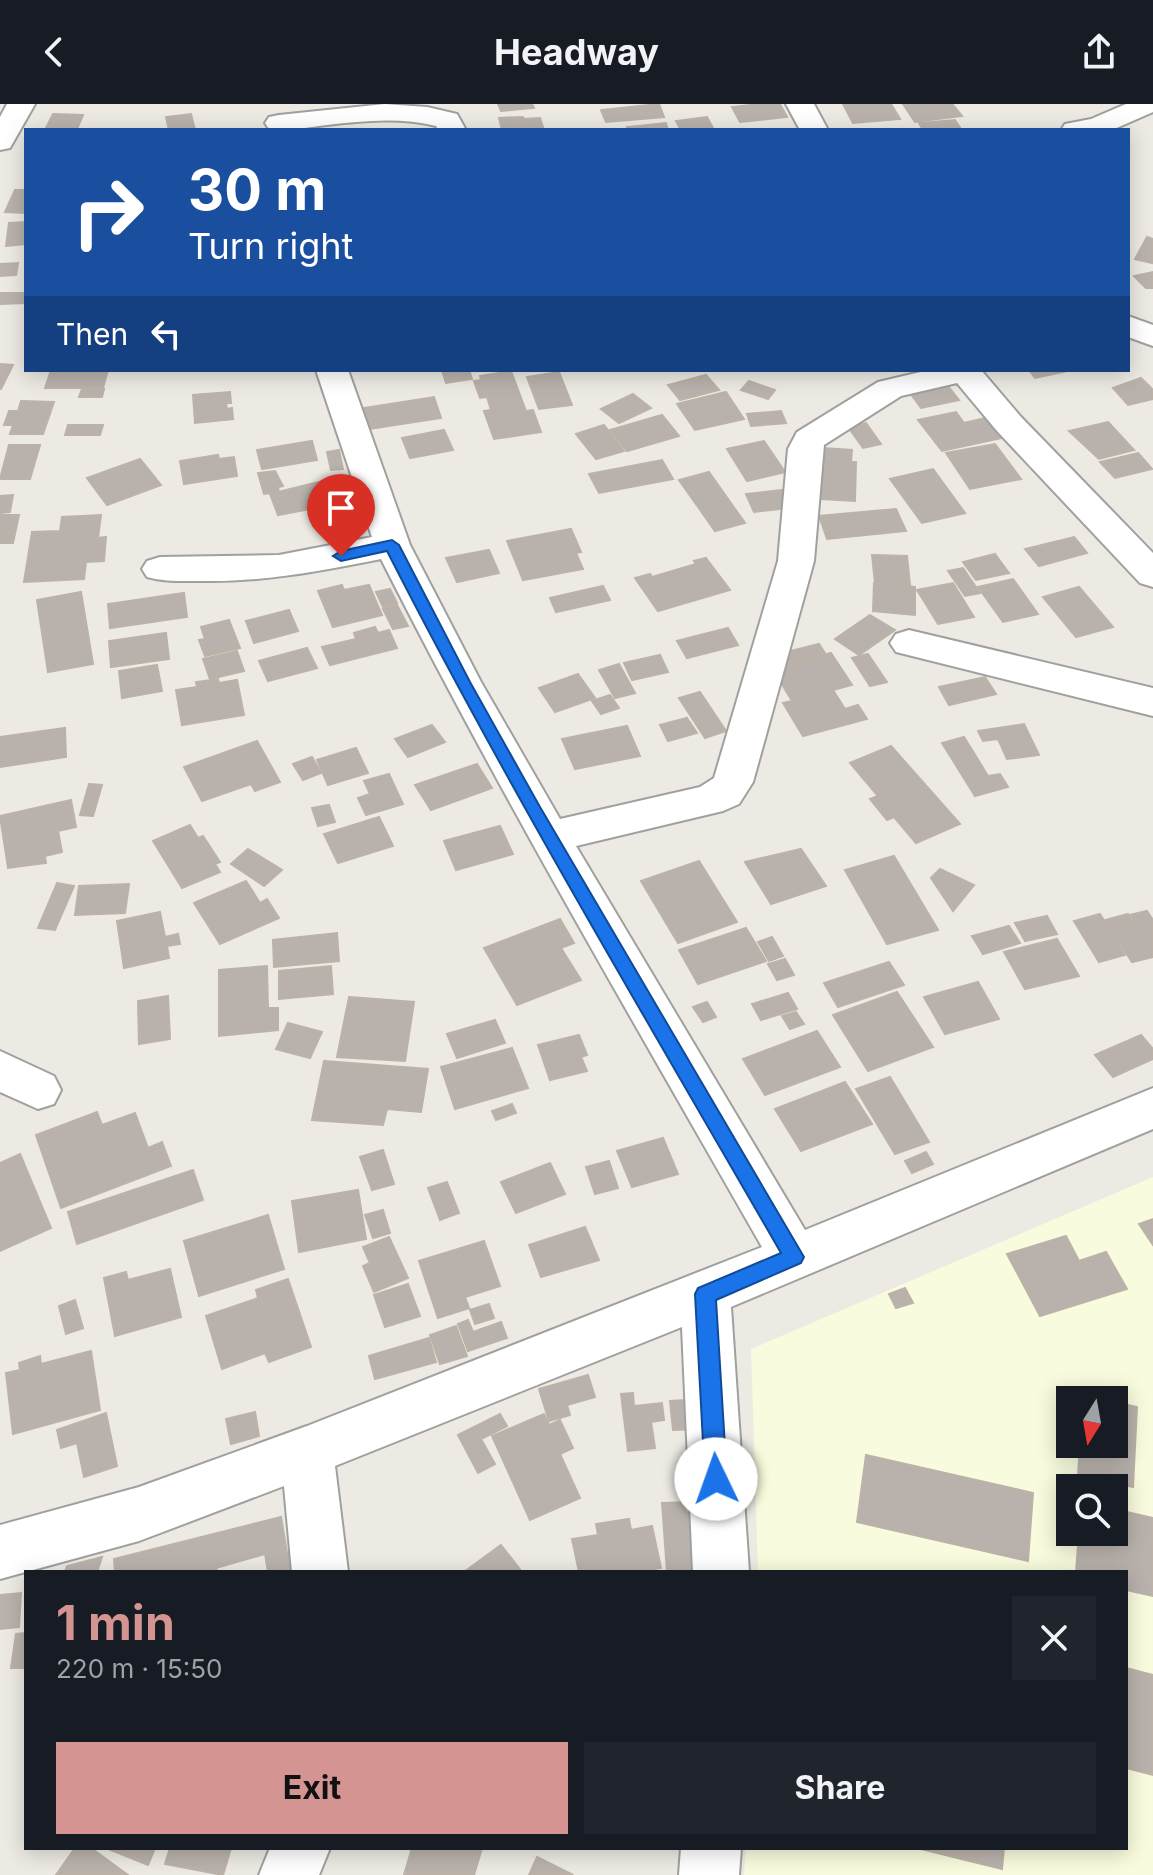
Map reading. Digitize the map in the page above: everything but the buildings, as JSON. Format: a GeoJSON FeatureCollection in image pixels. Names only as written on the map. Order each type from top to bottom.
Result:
{"type":"FeatureCollection","features":[{"type":"Feature","properties":{"kind":"street"},"geometry":{"type":"LineString","coordinates":[[0,142],[21,104]]}},
{"type":"Feature","properties":{"kind":"street"},"geometry":{"type":"LineString","coordinates":[[800,104],[813,128]]}},
{"type":"Feature","properties":{"kind":"street"},"geometry":{"type":"LineString","coordinates":[[1084,128],[1110,122],[1149,104]]}},
{"type":"Feature","properties":{"kind":"street"},"geometry":{"type":"LineString","coordinates":[[278,119],[425,111],[447,120],[451,128]]}},
{"type":"Feature","properties":{"kind":"street"},"geometry":{"type":"LineString","coordinates":[[1130,324],[1153,320]]}},
{"type":"Feature","properties":{"kind":"street"},"geometry":{"type":"LineString","coordinates":[[1130,325],[1153,337]]}},
{"type":"Feature","properties":{"kind":"street"},"geometry":{"type":"LineString","coordinates":[[333,372],[392,545],[462,682],[794,1257]]}},
{"type":"Feature","properties":{"kind":"street"},"geometry":{"type":"LineString","coordinates":[[549,837],[709,800],[725,793],[733,782],[791,579],[805,449],[809,439],[890,389],[957,372]]}},
{"type":"Feature","properties":{"kind":"street"},"geometry":{"type":"LineString","coordinates":[[967,372],[1009,424],[1153,575]]}},
{"type":"Feature","properties":{"kind":"street"},"geometry":{"type":"LineString","coordinates":[[160,569],[279,567],[392,545]]}},
{"type":"Feature","properties":{"kind":"street"},"geometry":{"type":"LineString","coordinates":[[909,643],[1153,702]]}},
{"type":"Feature","properties":{"kind":"street"},"geometry":{"type":"LineString","coordinates":[[0,1552],[139,1514],[307,1452],[705,1294],[1153,1108]]}},
{"type":"Feature","properties":{"kind":"street"},"geometry":{"type":"LineString","coordinates":[[705,1294],[721,1570]]}},
{"type":"Feature","properties":{"kind":"street"},"geometry":{"type":"LineString","coordinates":[[307,1452],[320,1570]]}},
{"type":"Feature","properties":{"kind":"street"},"geometry":{"type":"LineString","coordinates":[[289,1875],[299,1850]]}},
{"type":"Feature","properties":{"kind":"street"},"geometry":{"type":"LineString","coordinates":[[709,1875],[711,1850]]}},
{"type":"Feature","properties":{"kind":"shaded area"},"geometry":{"type":"Polygon","coordinates":[[[1153,1177],[1153,1875],[744,1875],[746,1850],[1128,1850],[1128,1570],[758,1570],[751,1349],[1153,1177]]]}},
{"type":"Feature","properties":{"kind":"route"},"geometry":{"type":"LineString","coordinates":[[341,556],[392,545],[462,682],[534,812],[794,1257],[705,1294],[716,1479]]}}]}
